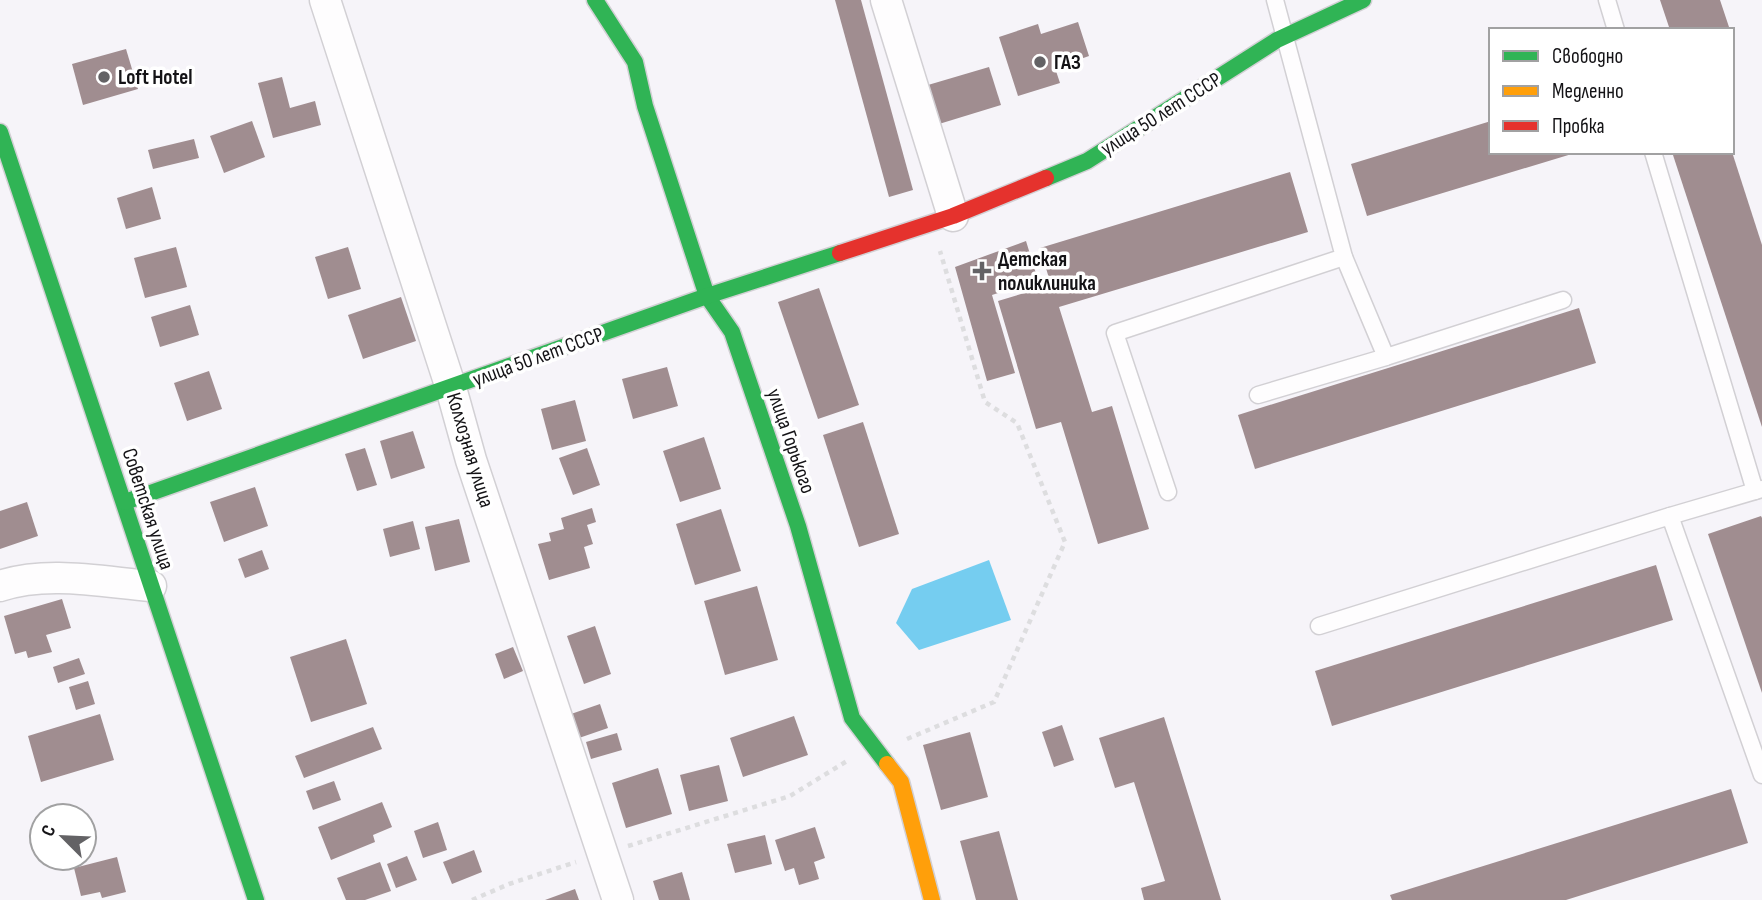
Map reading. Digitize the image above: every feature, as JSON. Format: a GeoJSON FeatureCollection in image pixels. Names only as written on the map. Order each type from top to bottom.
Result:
{"type":"FeatureCollection","features":[{"type":"Feature","properties":{"kind":"street","name":"Колхозная улица"},"geometry":{"type":"LineString","coordinates":[[325,0],[451,388],[471,460],[618,900]]}},
{"type":"Feature","properties":{"kind":"street","name":"улица Горького"},"geometry":{"type":"LineString","coordinates":[[595,0],[635,62],[645,106],[707,296],[732,332],[798,526],[852,718],[901,782],[932,900]]}},
{"type":"Feature","properties":{"kind":"street"},"geometry":{"type":"LineString","coordinates":[[886,0],[953,216]]}},
{"type":"Feature","properties":{"kind":"street","name":"улица 50 лет СССР"},"geometry":{"type":"LineString","coordinates":[[125,502],[707,296],[953,216],[1087,161],[1286,36],[1363,0]]}},
{"type":"Feature","properties":{"kind":"street","name":"Советская улица"},"geometry":{"type":"LineString","coordinates":[[0,132],[256,900]]}},
{"type":"Feature","properties":{"kind":"street"},"geometry":{"type":"LineString","coordinates":[[0,586],[16,581],[67,579],[151,586]]}},
{"type":"Feature","properties":{"kind":"lane"},"geometry":{"type":"LineString","coordinates":[[1275,0],[1344,257],[1386,357]]}},
{"type":"Feature","properties":{"kind":"lane"},"geometry":{"type":"LineString","coordinates":[[1607,0],[1615,28]]}},
{"type":"Feature","properties":{"kind":"lane"},"geometry":{"type":"LineString","coordinates":[[1319,626],[1759,490],[1654,154]]}},
{"type":"Feature","properties":{"kind":"lane"},"geometry":{"type":"LineString","coordinates":[[1168,492],[1115,333],[1344,257]]}},
{"type":"Feature","properties":{"kind":"lane"},"geometry":{"type":"LineString","coordinates":[[1258,395],[1563,300]]}},
{"type":"Feature","properties":{"kind":"lane"},"geometry":{"type":"LineString","coordinates":[[1670,516],[1762,775]]}},
{"type":"Feature","properties":{"kind":"water"},"geometry":{"type":"Polygon","coordinates":[[[989,560],[1011,620],[919,650],[896,623],[912,589],[989,560]]]}},
{"type":"Feature","properties":{"kind":"building"},"geometry":{"type":"Polygon","coordinates":[[[835,0],[861,0],[913,190],[889,197],[835,0]]]}},
{"type":"Feature","properties":{"kind":"building"},"geometry":{"type":"Polygon","coordinates":[[[1660,0],[1720,0],[1729,28],[1669,28],[1660,0]]]}},
{"type":"Feature","properties":{"kind":"building","name":"ГАЗ"},"geometry":{"type":"Polygon","coordinates":[[[1078,22],[1089,56],[1055,68],[1060,83],[1018,96],[999,37],[1038,24],[1041,34],[1078,22]]]}},
{"type":"Feature","properties":{"kind":"building"},"geometry":{"type":"Polygon","coordinates":[[[126,49],[138,89],[83,105],[72,64],[126,49]]]}},
{"type":"Feature","properties":{"kind":"building"},"geometry":{"type":"Polygon","coordinates":[[[989,67],[1001,105],[939,124],[928,85],[989,67]]]}},
{"type":"Feature","properties":{"kind":"building"},"geometry":{"type":"Polygon","coordinates":[[[282,77],[290,108],[315,101],[321,125],[273,138],[258,83],[282,77]]]}},
{"type":"Feature","properties":{"kind":"building"},"geometry":{"type":"Polygon","coordinates":[[[252,121],[265,157],[224,173],[210,136],[252,121]]]}},
{"type":"Feature","properties":{"kind":"building"},"geometry":{"type":"Polygon","coordinates":[[[1489,122],[1489,154],[1572,154],[1367,216],[1351,164],[1489,122]]]}},
{"type":"Feature","properties":{"kind":"building"},"geometry":{"type":"Polygon","coordinates":[[[194,139],[199,158],[153,169],[148,150],[194,139]]]}},
{"type":"Feature","properties":{"kind":"building"},"geometry":{"type":"Polygon","coordinates":[[[1673,154],[1733,154],[1762,245],[1762,427],[1673,154]]]}},
{"type":"Feature","properties":{"kind":"building"},"geometry":{"type":"Polygon","coordinates":[[[1290,172],[1308,232],[1059,307],[1092,412],[1112,406],[1149,529],[1098,544],[1061,422],[1036,429],[998,301],[1051,285],[1040,248],[1290,172]]]}},
{"type":"Feature","properties":{"kind":"building"},"geometry":{"type":"Polygon","coordinates":[[[152,187],[161,219],[126,229],[117,198],[152,187]]]}},
{"type":"Feature","properties":{"kind":"building"},"geometry":{"type":"Polygon","coordinates":[[[1026,241],[1038,280],[992,295],[1015,373],[987,381],[955,267],[1026,241]]]}},
{"type":"Feature","properties":{"kind":"building"},"geometry":{"type":"Polygon","coordinates":[[[176,247],[187,287],[145,298],[134,258],[176,247]]]}},
{"type":"Feature","properties":{"kind":"building"},"geometry":{"type":"Polygon","coordinates":[[[348,247],[361,289],[328,299],[315,257],[348,247]]]}},
{"type":"Feature","properties":{"kind":"building"},"geometry":{"type":"Polygon","coordinates":[[[819,288],[859,405],[818,419],[778,302],[819,288]]]}},
{"type":"Feature","properties":{"kind":"building"},"geometry":{"type":"Polygon","coordinates":[[[401,297],[416,341],[363,359],[348,315],[401,297]]]}},
{"type":"Feature","properties":{"kind":"building"},"geometry":{"type":"Polygon","coordinates":[[[190,305],[199,335],[160,347],[151,317],[190,305]]]}},
{"type":"Feature","properties":{"kind":"building"},"geometry":{"type":"Polygon","coordinates":[[[1579,308],[1596,363],[1255,469],[1238,415],[1579,308]]]}},
{"type":"Feature","properties":{"kind":"building"},"geometry":{"type":"Polygon","coordinates":[[[667,367],[678,406],[633,419],[622,379],[667,367]]]}},
{"type":"Feature","properties":{"kind":"building"},"geometry":{"type":"Polygon","coordinates":[[[209,371],[222,409],[187,421],[174,383],[209,371]]]}},
{"type":"Feature","properties":{"kind":"building"},"geometry":{"type":"Polygon","coordinates":[[[575,400],[586,441],[552,450],[541,409],[575,400]]]}},
{"type":"Feature","properties":{"kind":"building"},"geometry":{"type":"Polygon","coordinates":[[[863,422],[899,534],[859,547],[823,435],[863,422]]]}},
{"type":"Feature","properties":{"kind":"building"},"geometry":{"type":"Polygon","coordinates":[[[413,431],[425,468],[391,479],[380,441],[413,431]]]}},
{"type":"Feature","properties":{"kind":"building"},"geometry":{"type":"Polygon","coordinates":[[[704,437],[721,489],[680,502],[663,451],[704,437]]]}},
{"type":"Feature","properties":{"kind":"building"},"geometry":{"type":"Polygon","coordinates":[[[365,448],[377,485],[357,491],[345,454],[365,448]]]}},
{"type":"Feature","properties":{"kind":"building"},"geometry":{"type":"Polygon","coordinates":[[[587,448],[600,485],[573,495],[559,458],[587,448]]]}},
{"type":"Feature","properties":{"kind":"building"},"geometry":{"type":"Polygon","coordinates":[[[255,487],[268,526],[224,542],[210,502],[255,487]]]}},
{"type":"Feature","properties":{"kind":"building"},"geometry":{"type":"Polygon","coordinates":[[[27,502],[38,536],[0,549],[0,511],[27,502]]]}},
{"type":"Feature","properties":{"kind":"building"},"geometry":{"type":"Polygon","coordinates":[[[592,508],[596,522],[587,525],[593,544],[584,547],[590,568],[549,580],[538,544],[551,541],[549,533],[564,529],[561,518],[592,508]]]}},
{"type":"Feature","properties":{"kind":"building"},"geometry":{"type":"Polygon","coordinates":[[[721,509],[741,571],[695,585],[676,524],[721,509]]]}},
{"type":"Feature","properties":{"kind":"building"},"geometry":{"type":"Polygon","coordinates":[[[1761,516],[1762,518],[1762,693],[1708,534],[1761,516]]]}},
{"type":"Feature","properties":{"kind":"building"},"geometry":{"type":"Polygon","coordinates":[[[459,519],[470,562],[435,571],[425,527],[459,519]]]}},
{"type":"Feature","properties":{"kind":"building"},"geometry":{"type":"Polygon","coordinates":[[[413,521],[420,549],[390,557],[383,529],[413,521]]]}},
{"type":"Feature","properties":{"kind":"building"},"geometry":{"type":"Polygon","coordinates":[[[262,550],[269,569],[245,578],[238,559],[262,550]]]}},
{"type":"Feature","properties":{"kind":"building"},"geometry":{"type":"Polygon","coordinates":[[[1656,565],[1673,620],[1332,726],[1315,671],[1656,565]]]}},
{"type":"Feature","properties":{"kind":"building"},"geometry":{"type":"Polygon","coordinates":[[[757,586],[778,660],[725,675],[704,601],[757,586]]]}},
{"type":"Feature","properties":{"kind":"building"},"geometry":{"type":"Polygon","coordinates":[[[62,599],[71,628],[46,635],[52,652],[28,658],[26,651],[15,654],[4,616],[62,599]]]}},
{"type":"Feature","properties":{"kind":"building"},"geometry":{"type":"Polygon","coordinates":[[[595,626],[611,674],[584,684],[567,636],[595,626]]]}},
{"type":"Feature","properties":{"kind":"building"},"geometry":{"type":"Polygon","coordinates":[[[346,639],[367,704],[311,722],[290,657],[346,639]]]}},
{"type":"Feature","properties":{"kind":"building"},"geometry":{"type":"Polygon","coordinates":[[[513,647],[523,671],[504,679],[495,654],[513,647]]]}},
{"type":"Feature","properties":{"kind":"building"},"geometry":{"type":"Polygon","coordinates":[[[79,658],[85,674],[58,683],[53,667],[79,658]]]}},
{"type":"Feature","properties":{"kind":"building"},"geometry":{"type":"Polygon","coordinates":[[[88,681],[95,704],[76,710],[69,687],[88,681]]]}},
{"type":"Feature","properties":{"kind":"building"},"geometry":{"type":"Polygon","coordinates":[[[600,704],[608,728],[579,738],[571,714],[600,704]]]}},
{"type":"Feature","properties":{"kind":"building"},"geometry":{"type":"Polygon","coordinates":[[[100,714],[114,760],[41,782],[28,736],[100,714]]]}},
{"type":"Feature","properties":{"kind":"building"},"geometry":{"type":"Polygon","coordinates":[[[794,716],[808,755],[743,777],[730,738],[794,716]]]}},
{"type":"Feature","properties":{"kind":"building"},"geometry":{"type":"Polygon","coordinates":[[[1164,717],[1221,900],[1144,900],[1141,888],[1165,881],[1134,782],[1115,788],[1099,738],[1164,717]]]}},
{"type":"Feature","properties":{"kind":"building"},"geometry":{"type":"Polygon","coordinates":[[[1062,725],[1074,760],[1054,767],[1042,732],[1062,725]]]}},
{"type":"Feature","properties":{"kind":"building"},"geometry":{"type":"Polygon","coordinates":[[[373,727],[382,749],[304,778],[295,756],[373,727]]]}},
{"type":"Feature","properties":{"kind":"building"},"geometry":{"type":"Polygon","coordinates":[[[970,732],[988,797],[941,810],[923,745],[970,732]]]}},
{"type":"Feature","properties":{"kind":"building"},"geometry":{"type":"Polygon","coordinates":[[[617,733],[622,750],[591,759],[586,742],[617,733]]]}},
{"type":"Feature","properties":{"kind":"building"},"geometry":{"type":"Polygon","coordinates":[[[719,765],[728,801],[689,811],[680,775],[719,765]]]}},
{"type":"Feature","properties":{"kind":"building"},"geometry":{"type":"Polygon","coordinates":[[[658,768],[672,814],[626,828],[612,783],[658,768]]]}},
{"type":"Feature","properties":{"kind":"building"},"geometry":{"type":"Polygon","coordinates":[[[334,781],[341,800],[313,810],[306,791],[334,781]]]}},
{"type":"Feature","properties":{"kind":"building"},"geometry":{"type":"Polygon","coordinates":[[[1731,789],[1748,843],[1566,900],[1392,900],[1390,895],[1731,789]]]}},
{"type":"Feature","properties":{"kind":"building"},"geometry":{"type":"Polygon","coordinates":[[[382,802],[392,827],[373,835],[375,842],[331,860],[318,827],[382,802]]]}},
{"type":"Feature","properties":{"kind":"building"},"geometry":{"type":"Polygon","coordinates":[[[438,822],[447,850],[423,858],[414,831],[438,822]]]}},
{"type":"Feature","properties":{"kind":"building"},"geometry":{"type":"Polygon","coordinates":[[[815,827],[825,858],[814,862],[819,879],[799,885],[794,868],[785,871],[775,840],[815,827]]]}},
{"type":"Feature","properties":{"kind":"building"},"geometry":{"type":"Polygon","coordinates":[[[999,831],[1018,900],[976,900],[960,841],[999,831]]]}},
{"type":"Feature","properties":{"kind":"building"},"geometry":{"type":"Polygon","coordinates":[[[765,835],[772,864],[735,873],[727,844],[765,835]]]}},
{"type":"Feature","properties":{"kind":"building"},"geometry":{"type":"Polygon","coordinates":[[[474,850],[482,872],[452,884],[443,862],[474,850]]]}},
{"type":"Feature","properties":{"kind":"building"},"geometry":{"type":"Polygon","coordinates":[[[407,856],[417,880],[396,888],[387,864],[407,856]]]}},
{"type":"Feature","properties":{"kind":"building"},"geometry":{"type":"Polygon","coordinates":[[[117,857],[126,892],[102,898],[100,892],[81,896],[75,872],[98,872],[98,862],[117,857]]]}},
{"type":"Feature","properties":{"kind":"building"},"geometry":{"type":"Polygon","coordinates":[[[380,862],[391,891],[365,900],[346,900],[337,878],[380,862]]]}},
{"type":"Feature","properties":{"kind":"building"},"geometry":{"type":"Polygon","coordinates":[[[682,872],[690,900],[659,900],[653,881],[682,872]]]}},
{"type":"Feature","properties":{"kind":"building"},"geometry":{"type":"Polygon","coordinates":[[[575,889],[579,900],[545,900],[575,889]]]}},
{"type":"Feature","properties":{"kind":"traffic: fast"},"geometry":{"type":"LineString","coordinates":[[595,0],[635,62],[645,106],[707,296],[732,332],[798,526],[852,718],[887,764]]}},
{"type":"Feature","properties":{"kind":"traffic: fast"},"geometry":{"type":"LineString","coordinates":[[1046,178],[1087,161],[1277,40],[1363,0]]}},
{"type":"Feature","properties":{"kind":"traffic: fast"},"geometry":{"type":"LineString","coordinates":[[0,132],[256,900]]}},
{"type":"Feature","properties":{"kind":"traffic: fast"},"geometry":{"type":"LineString","coordinates":[[125,502],[707,296],[840,253]]}},
{"type":"Feature","properties":{"kind":"traffic: slow"},"geometry":{"type":"LineString","coordinates":[[887,764],[901,782],[932,900]]}},
{"type":"Feature","properties":{"kind":"traffic: jam"},"geometry":{"type":"LineString","coordinates":[[840,253],[953,216],[1046,178]]}},
{"type":"Feature","properties":{"kind":"place","name":"ГАЗ"},"geometry":{"type":"Point","coordinates":[1040,62]}},
{"type":"Feature","properties":{"kind":"place","name":"Loft Hotel"},"geometry":{"type":"Point","coordinates":[104,77]}},
{"type":"Feature","properties":{"kind":"place","name":"Детская поликлиника"},"geometry":{"type":"Point","coordinates":[982,271]}}]}
